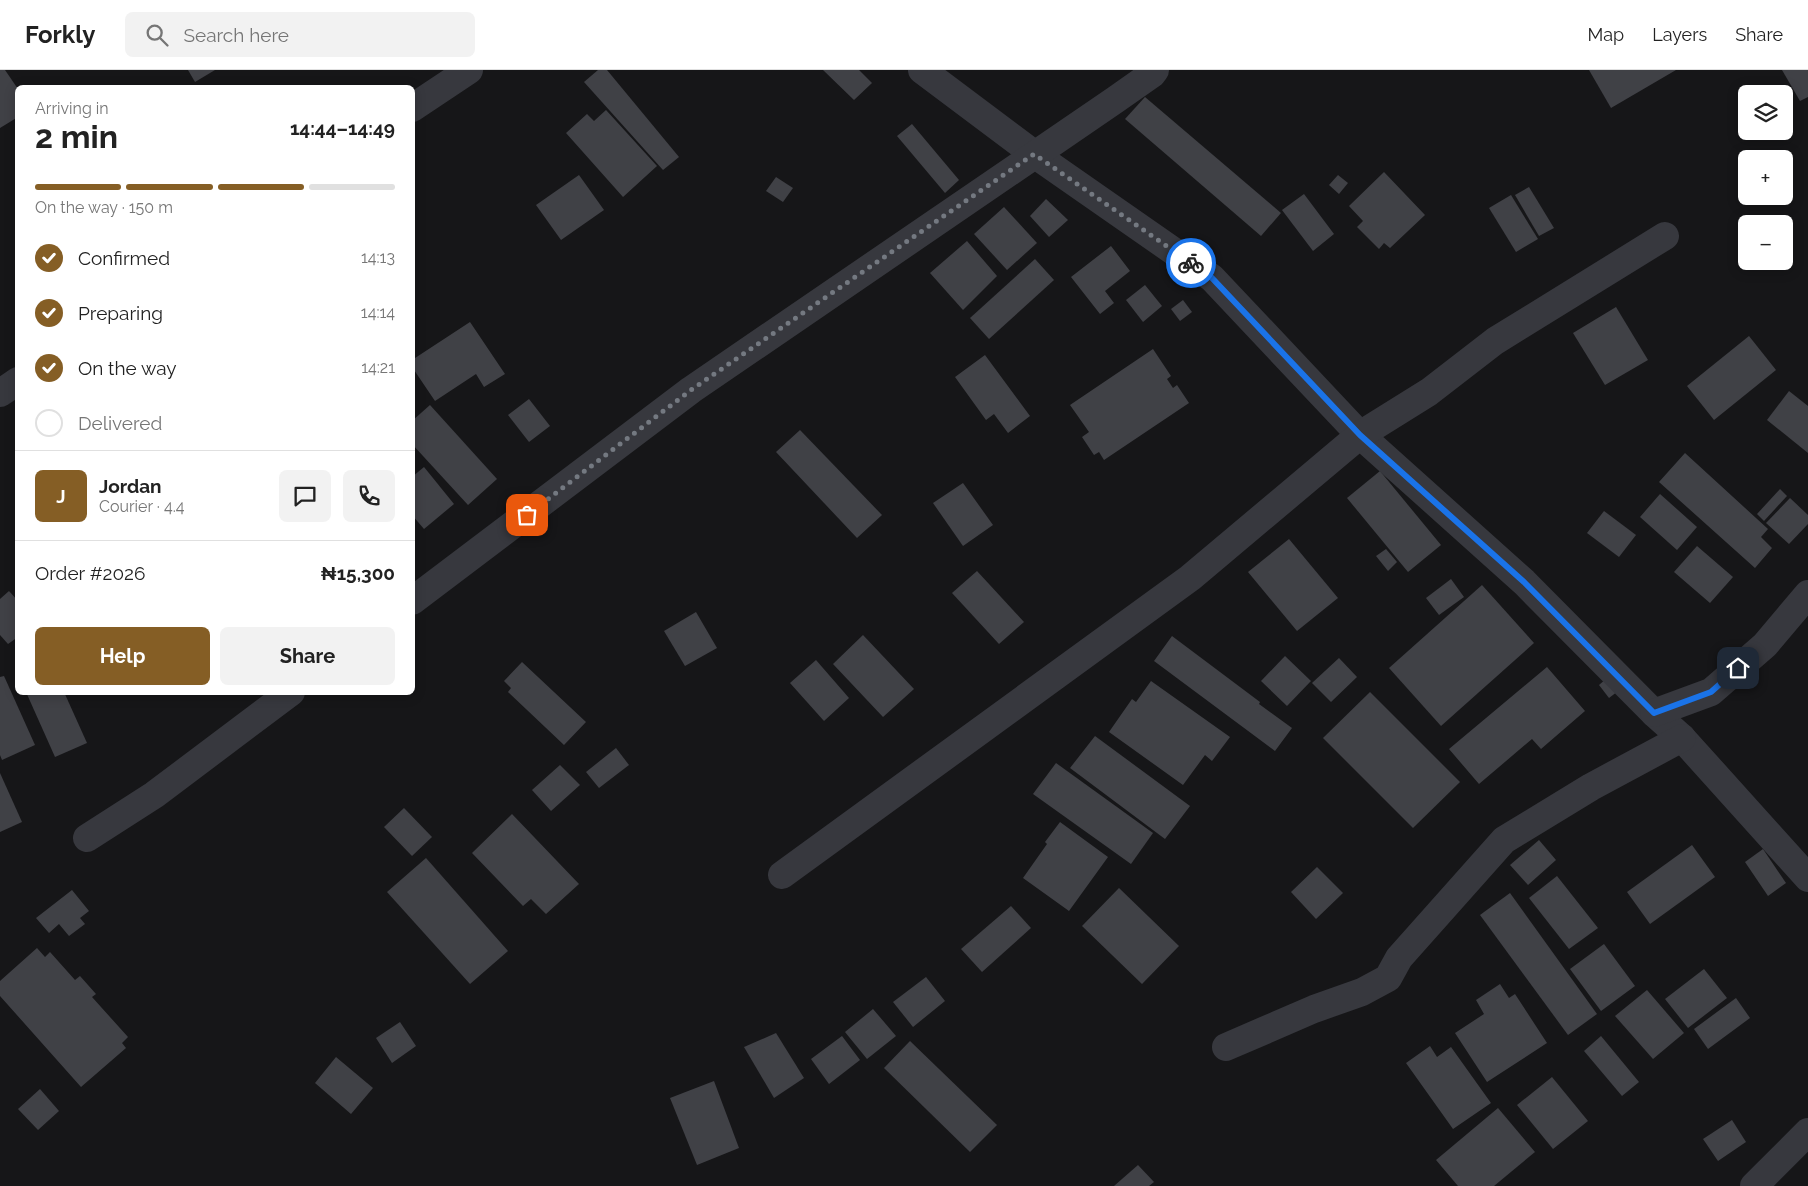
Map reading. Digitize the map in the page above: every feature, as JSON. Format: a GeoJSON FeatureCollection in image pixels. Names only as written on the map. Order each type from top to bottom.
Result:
{"type":"FeatureCollection","features":[{"type":"Feature","properties":{"kind":"street"},"geometry":{"type":"LineString","coordinates":[[415,106],[469,70]]}},
{"type":"Feature","properties":{"kind":"street"},"geometry":{"type":"LineString","coordinates":[[922,70],[1034,154],[1212,278],[1360,435],[1524,582],[1654,713],[1682,738],[1808,878]]}},
{"type":"Feature","properties":{"kind":"street"},"geometry":{"type":"LineString","coordinates":[[415,600],[691,390],[1115,100],[1155,70]]}},
{"type":"Feature","properties":{"kind":"street"},"geometry":{"type":"LineString","coordinates":[[782,874],[1190,578],[1360,435],[1429,392],[1495,341],[1665,236]]}},
{"type":"Feature","properties":{"kind":"street"},"geometry":{"type":"LineString","coordinates":[[0,393],[15,383]]}},
{"type":"Feature","properties":{"kind":"street"},"geometry":{"type":"LineString","coordinates":[[1654,713],[1711,692],[1765,645],[1808,594]]}},
{"type":"Feature","properties":{"kind":"street"},"geometry":{"type":"LineString","coordinates":[[87,838],[154,795],[287,695]]}},
{"type":"Feature","properties":{"kind":"street"},"geometry":{"type":"LineString","coordinates":[[1226,1047],[1362,992],[1388,978],[1399,958],[1504,840],[1591,787],[1682,738]]}},
{"type":"Feature","properties":{"kind":"street"},"geometry":{"type":"LineString","coordinates":[[1754,1186],[1808,1132]]}},
{"type":"Feature","properties":{"kind":"building"},"geometry":{"type":"Polygon","coordinates":[[[0,70],[5,70],[15,85],[15,119],[0,128],[0,70]]]}},
{"type":"Feature","properties":{"kind":"building"},"geometry":{"type":"Polygon","coordinates":[[[188,70],[215,70],[195,82],[188,70]]]}},
{"type":"Feature","properties":{"kind":"building"},"geometry":{"type":"Polygon","coordinates":[[[598,70],[607,70],[679,157],[663,170],[584,82],[598,70]]]}},
{"type":"Feature","properties":{"kind":"building"},"geometry":{"type":"Polygon","coordinates":[[[823,70],[859,70],[872,83],[854,100],[823,70]]]}},
{"type":"Feature","properties":{"kind":"building"},"geometry":{"type":"Polygon","coordinates":[[[1589,70],[1676,70],[1611,108],[1589,70]]]}},
{"type":"Feature","properties":{"kind":"building"},"geometry":{"type":"Polygon","coordinates":[[[1782,70],[1808,70],[1808,97],[1800,101],[1793,89],[1793,85],[1791,85],[1782,70]]]}},
{"type":"Feature","properties":{"kind":"building"},"geometry":{"type":"Polygon","coordinates":[[[1145,97],[1281,213],[1261,236],[1125,119],[1145,97]]]}},
{"type":"Feature","properties":{"kind":"building"},"geometry":{"type":"Polygon","coordinates":[[[606,110],[657,166],[623,197],[566,133],[587,114],[594,121],[606,110]]]}},
{"type":"Feature","properties":{"kind":"building"},"geometry":{"type":"Polygon","coordinates":[[[912,124],[959,180],[945,193],[897,136],[912,124]]]}},
{"type":"Feature","properties":{"kind":"building"},"geometry":{"type":"Polygon","coordinates":[[[1384,172],[1425,215],[1390,248],[1384,243],[1379,249],[1357,227],[1363,221],[1349,206],[1384,172]]]}},
{"type":"Feature","properties":{"kind":"building"},"geometry":{"type":"Polygon","coordinates":[[[579,175],[604,210],[561,240],[536,205],[579,175]]]}},
{"type":"Feature","properties":{"kind":"building"},"geometry":{"type":"Polygon","coordinates":[[[1338,175],[1348,183],[1339,194],[1329,185],[1338,175]]]}},
{"type":"Feature","properties":{"kind":"building"},"geometry":{"type":"Polygon","coordinates":[[[776,177],[793,188],[783,202],[766,191],[776,177]]]}},
{"type":"Feature","properties":{"kind":"building"},"geometry":{"type":"Polygon","coordinates":[[[1529,187],[1554,228],[1539,236],[1515,195],[1529,187]]]}},
{"type":"Feature","properties":{"kind":"building"},"geometry":{"type":"Polygon","coordinates":[[[1304,194],[1334,234],[1313,251],[1282,210],[1304,194]]]}},
{"type":"Feature","properties":{"kind":"building"},"geometry":{"type":"Polygon","coordinates":[[[1511,195],[1538,239],[1516,252],[1489,208],[1511,195]]]}},
{"type":"Feature","properties":{"kind":"building"},"geometry":{"type":"Polygon","coordinates":[[[1046,199],[1068,220],[1049,237],[1030,216],[1046,199]]]}},
{"type":"Feature","properties":{"kind":"building"},"geometry":{"type":"Polygon","coordinates":[[[1004,207],[1037,243],[1007,270],[974,234],[1004,207]]]}},
{"type":"Feature","properties":{"kind":"building"},"geometry":{"type":"Polygon","coordinates":[[[967,241],[997,276],[963,310],[930,273],[967,241]]]}},
{"type":"Feature","properties":{"kind":"building"},"geometry":{"type":"Polygon","coordinates":[[[1111,246],[1130,271],[1105,291],[1114,303],[1100,314],[1071,277],[1111,246]]]}},
{"type":"Feature","properties":{"kind":"building"},"geometry":{"type":"Polygon","coordinates":[[[1035,259],[1054,280],[989,339],[970,318],[1035,259]]]}},
{"type":"Feature","properties":{"kind":"building"},"geometry":{"type":"Polygon","coordinates":[[[1145,285],[1162,306],[1143,322],[1126,300],[1145,285]]]}},
{"type":"Feature","properties":{"kind":"building"},"geometry":{"type":"Polygon","coordinates":[[[1183,300],[1192,312],[1180,321],[1171,309],[1183,300]]]}},
{"type":"Feature","properties":{"kind":"building"},"geometry":{"type":"Polygon","coordinates":[[[1616,307],[1648,360],[1605,385],[1573,333],[1616,307]]]}},
{"type":"Feature","properties":{"kind":"building"},"geometry":{"type":"Polygon","coordinates":[[[470,322],[505,374],[484,387],[476,374],[435,401],[415,371],[415,358],[470,322]]]}},
{"type":"Feature","properties":{"kind":"building"},"geometry":{"type":"Polygon","coordinates":[[[1749,336],[1776,370],[1714,420],[1687,386],[1749,336]]]}},
{"type":"Feature","properties":{"kind":"building"},"geometry":{"type":"Polygon","coordinates":[[[1153,349],[1171,376],[1167,379],[1173,388],[1177,385],[1189,403],[1104,460],[1099,452],[1094,455],[1082,437],[1089,432],[1070,405],[1153,349]]]}},
{"type":"Feature","properties":{"kind":"building"},"geometry":{"type":"Polygon","coordinates":[[[985,355],[1030,416],[1008,433],[994,414],[986,420],[955,377],[985,355]]]}},
{"type":"Feature","properties":{"kind":"building"},"geometry":{"type":"Polygon","coordinates":[[[1789,391],[1808,406],[1808,453],[1767,420],[1789,391]]]}},
{"type":"Feature","properties":{"kind":"building"},"geometry":{"type":"Polygon","coordinates":[[[529,399],[550,426],[529,442],[508,415],[529,399]]]}},
{"type":"Feature","properties":{"kind":"building"},"geometry":{"type":"Polygon","coordinates":[[[430,405],[497,479],[468,505],[415,447],[415,418],[430,405]]]}},
{"type":"Feature","properties":{"kind":"building"},"geometry":{"type":"Polygon","coordinates":[[[800,430],[882,515],[857,538],[776,452],[800,430]]]}},
{"type":"Feature","properties":{"kind":"building"},"geometry":{"type":"Polygon","coordinates":[[[1685,453],[1768,529],[1761,537],[1772,548],[1755,568],[1659,482],[1685,453]]]}},
{"type":"Feature","properties":{"kind":"building"},"geometry":{"type":"Polygon","coordinates":[[[424,467],[454,504],[424,529],[415,518],[415,474],[424,467]]]}},
{"type":"Feature","properties":{"kind":"building"},"geometry":{"type":"Polygon","coordinates":[[[1380,471],[1441,545],[1408,572],[1347,498],[1380,471]]]}},
{"type":"Feature","properties":{"kind":"building"},"geometry":{"type":"Polygon","coordinates":[[[963,483],[993,525],[963,546],[933,503],[963,483]]]}},
{"type":"Feature","properties":{"kind":"building"},"geometry":{"type":"Polygon","coordinates":[[[1780,489],[1787,496],[1764,521],[1757,514],[1780,489]]]}},
{"type":"Feature","properties":{"kind":"building"},"geometry":{"type":"Polygon","coordinates":[[[1660,494],[1697,527],[1677,550],[1640,517],[1660,494]]]}},
{"type":"Feature","properties":{"kind":"building"},"geometry":{"type":"Polygon","coordinates":[[[1790,498],[1808,515],[1808,524],[1789,544],[1766,523],[1790,498]]]}},
{"type":"Feature","properties":{"kind":"building"},"geometry":{"type":"Polygon","coordinates":[[[1604,511],[1636,535],[1619,557],[1587,533],[1604,511]]]}},
{"type":"Feature","properties":{"kind":"building"},"geometry":{"type":"Polygon","coordinates":[[[1289,539],[1338,598],[1297,631],[1248,572],[1289,539]]]}},
{"type":"Feature","properties":{"kind":"building"},"geometry":{"type":"Polygon","coordinates":[[[1697,546],[1733,577],[1710,603],[1674,572],[1697,546]]]}},
{"type":"Feature","properties":{"kind":"building"},"geometry":{"type":"Polygon","coordinates":[[[1386,549],[1397,562],[1388,571],[1376,556],[1386,549]]]}},
{"type":"Feature","properties":{"kind":"building"},"geometry":{"type":"Polygon","coordinates":[[[977,571],[1024,622],[999,644],[952,593],[977,571]]]}},
{"type":"Feature","properties":{"kind":"building"},"geometry":{"type":"Polygon","coordinates":[[[1451,579],[1464,597],[1439,615],[1426,598],[1451,579]]]}},
{"type":"Feature","properties":{"kind":"building"},"geometry":{"type":"Polygon","coordinates":[[[1482,585],[1534,643],[1441,726],[1389,668],[1482,585]]]}},
{"type":"Feature","properties":{"kind":"building"},"geometry":{"type":"Polygon","coordinates":[[[9,591],[15,598],[15,639],[8,644],[0,635],[0,599],[9,591]]]}},
{"type":"Feature","properties":{"kind":"building"},"geometry":{"type":"Polygon","coordinates":[[[696,612],[717,648],[685,666],[664,631],[696,612]]]}},
{"type":"Feature","properties":{"kind":"building"},"geometry":{"type":"Polygon","coordinates":[[[863,635],[914,689],[883,717],[833,664],[863,635]]]}},
{"type":"Feature","properties":{"kind":"building"},"geometry":{"type":"Polygon","coordinates":[[[1172,636],[1292,728],[1275,751],[1154,661],[1172,636]]]}},
{"type":"Feature","properties":{"kind":"building"},"geometry":{"type":"Polygon","coordinates":[[[1285,656],[1311,681],[1287,706],[1261,681],[1285,656]]]}},
{"type":"Feature","properties":{"kind":"building"},"geometry":{"type":"Polygon","coordinates":[[[1339,658],[1357,677],[1331,702],[1312,683],[1339,658]]]}},
{"type":"Feature","properties":{"kind":"building"},"geometry":{"type":"Polygon","coordinates":[[[816,660],[849,698],[824,721],[790,683],[816,660]]]}},
{"type":"Feature","properties":{"kind":"building"},"geometry":{"type":"Polygon","coordinates":[[[522,662],[586,722],[564,745],[508,692],[511,688],[504,681],[522,662]]]}},
{"type":"Feature","properties":{"kind":"building"},"geometry":{"type":"Polygon","coordinates":[[[1547,667],[1585,711],[1541,749],[1532,739],[1479,784],[1449,749],[1547,667]]]}},
{"type":"Feature","properties":{"kind":"building"},"geometry":{"type":"Polygon","coordinates":[[[1615,671],[1626,685],[1609,698],[1599,685],[1615,671]]]}},
{"type":"Feature","properties":{"kind":"building"},"geometry":{"type":"Polygon","coordinates":[[[4,676],[35,745],[2,760],[0,755],[0,677],[4,676]]]}},
{"type":"Feature","properties":{"kind":"building"},"geometry":{"type":"Polygon","coordinates":[[[1151,681],[1230,737],[1212,761],[1205,755],[1183,785],[1109,732],[1132,699],[1136,702],[1151,681]]]}},
{"type":"Feature","properties":{"kind":"building"},"geometry":{"type":"Polygon","coordinates":[[[1370,692],[1460,782],[1413,828],[1323,738],[1370,692]]]}},
{"type":"Feature","properties":{"kind":"building"},"geometry":{"type":"Polygon","coordinates":[[[27,695],[65,695],[87,743],[55,757],[27,695]]]}},
{"type":"Feature","properties":{"kind":"building"},"geometry":{"type":"Polygon","coordinates":[[[1095,736],[1190,806],[1165,839],[1070,768],[1095,736]]]}},
{"type":"Feature","properties":{"kind":"building"},"geometry":{"type":"Polygon","coordinates":[[[616,748],[629,765],[599,788],[586,772],[616,748]]]}},
{"type":"Feature","properties":{"kind":"building"},"geometry":{"type":"Polygon","coordinates":[[[1056,763],[1153,833],[1131,864],[1033,794],[1056,763]]]}},
{"type":"Feature","properties":{"kind":"building"},"geometry":{"type":"Polygon","coordinates":[[[560,765],[580,785],[551,811],[532,790],[560,765]]]}},
{"type":"Feature","properties":{"kind":"building"},"geometry":{"type":"Polygon","coordinates":[[[0,773],[22,822],[0,832],[0,773]]]}},
{"type":"Feature","properties":{"kind":"building"},"geometry":{"type":"Polygon","coordinates":[[[404,808],[432,837],[412,856],[384,827],[404,808]]]}},
{"type":"Feature","properties":{"kind":"building"},"geometry":{"type":"Polygon","coordinates":[[[512,814],[579,884],[546,914],[531,899],[523,906],[472,853],[512,814]]]}},
{"type":"Feature","properties":{"kind":"building"},"geometry":{"type":"Polygon","coordinates":[[[1060,822],[1108,857],[1069,911],[1023,878],[1060,822]]]}},
{"type":"Feature","properties":{"kind":"building"},"geometry":{"type":"Polygon","coordinates":[[[1539,840],[1556,860],[1528,885],[1510,865],[1539,840]]]}},
{"type":"Feature","properties":{"kind":"building"},"geometry":{"type":"Polygon","coordinates":[[[1692,845],[1715,877],[1650,924],[1627,892],[1692,845]]]}},
{"type":"Feature","properties":{"kind":"building"},"geometry":{"type":"Polygon","coordinates":[[[1763,849],[1786,883],[1768,896],[1745,862],[1763,849]]]}},
{"type":"Feature","properties":{"kind":"building"},"geometry":{"type":"Polygon","coordinates":[[[426,858],[508,951],[470,984],[387,892],[426,858]]]}},
{"type":"Feature","properties":{"kind":"building"},"geometry":{"type":"Polygon","coordinates":[[[1317,867],[1343,893],[1316,919],[1291,892],[1317,867]]]}},
{"type":"Feature","properties":{"kind":"building"},"geometry":{"type":"Polygon","coordinates":[[[1557,876],[1598,928],[1569,949],[1529,898],[1557,876]]]}},
{"type":"Feature","properties":{"kind":"building"},"geometry":{"type":"Polygon","coordinates":[[[1119,888],[1179,946],[1142,984],[1082,926],[1119,888]]]}},
{"type":"Feature","properties":{"kind":"building"},"geometry":{"type":"Polygon","coordinates":[[[72,890],[89,911],[80,918],[85,924],[69,936],[59,924],[49,933],[36,918],[72,890]]]}},
{"type":"Feature","properties":{"kind":"building"},"geometry":{"type":"Polygon","coordinates":[[[1510,893],[1597,1014],[1568,1035],[1480,915],[1510,893]]]}},
{"type":"Feature","properties":{"kind":"building"},"geometry":{"type":"Polygon","coordinates":[[[1011,906],[1031,928],[982,972],[961,949],[1011,906]]]}},
{"type":"Feature","properties":{"kind":"building"},"geometry":{"type":"Polygon","coordinates":[[[1604,944],[1635,986],[1601,1011],[1570,969],[1604,944]]]}},
{"type":"Feature","properties":{"kind":"building"},"geometry":{"type":"Polygon","coordinates":[[[37,948],[45,957],[50,952],[75,980],[80,976],[96,994],[92,997],[128,1037],[122,1043],[126,1048],[81,1087],[0,996],[0,981],[37,948]]]}},
{"type":"Feature","properties":{"kind":"building"},"geometry":{"type":"Polygon","coordinates":[[[1704,969],[1727,998],[1688,1028],[1665,999],[1704,969]]]}},
{"type":"Feature","properties":{"kind":"building"},"geometry":{"type":"Polygon","coordinates":[[[926,977],[945,1001],[913,1027],[893,1002],[926,977]]]}},
{"type":"Feature","properties":{"kind":"building"},"geometry":{"type":"Polygon","coordinates":[[[1500,984],[1509,998],[1515,994],[1547,1043],[1487,1082],[1455,1033],[1484,1014],[1476,1000],[1500,984]]]}},
{"type":"Feature","properties":{"kind":"building"},"geometry":{"type":"Polygon","coordinates":[[[1647,990],[1684,1033],[1653,1059],[1615,1016],[1647,990]]]}},
{"type":"Feature","properties":{"kind":"building"},"geometry":{"type":"Polygon","coordinates":[[[1736,998],[1750,1018],[1708,1049],[1694,1029],[1736,998]]]}},
{"type":"Feature","properties":{"kind":"building"},"geometry":{"type":"Polygon","coordinates":[[[873,1009],[896,1036],[867,1059],[845,1032],[873,1009]]]}},
{"type":"Feature","properties":{"kind":"building"},"geometry":{"type":"Polygon","coordinates":[[[400,1022],[416,1046],[392,1063],[376,1038],[400,1022]]]}},
{"type":"Feature","properties":{"kind":"building"},"geometry":{"type":"Polygon","coordinates":[[[776,1033],[804,1078],[774,1098],[744,1047],[776,1033]]]}},
{"type":"Feature","properties":{"kind":"building"},"geometry":{"type":"Polygon","coordinates":[[[842,1036],[860,1060],[829,1084],[811,1059],[842,1036]]]}},
{"type":"Feature","properties":{"kind":"building"},"geometry":{"type":"Polygon","coordinates":[[[1601,1036],[1639,1082],[1622,1096],[1584,1051],[1601,1036]]]}},
{"type":"Feature","properties":{"kind":"building"},"geometry":{"type":"Polygon","coordinates":[[[910,1041],[997,1125],[970,1152],[884,1068],[910,1041]]]}},
{"type":"Feature","properties":{"kind":"building"},"geometry":{"type":"Polygon","coordinates":[[[1430,1046],[1437,1057],[1451,1047],[1491,1103],[1453,1129],[1406,1063],[1430,1046]]]}},
{"type":"Feature","properties":{"kind":"building"},"geometry":{"type":"Polygon","coordinates":[[[336,1057],[373,1088],[351,1114],[315,1083],[336,1057]]]}},
{"type":"Feature","properties":{"kind":"building"},"geometry":{"type":"Polygon","coordinates":[[[1552,1077],[1588,1121],[1553,1149],[1517,1105],[1552,1077]]]}},
{"type":"Feature","properties":{"kind":"building"},"geometry":{"type":"Polygon","coordinates":[[[714,1081],[739,1148],[697,1165],[670,1098],[714,1081]]]}},
{"type":"Feature","properties":{"kind":"building"},"geometry":{"type":"Polygon","coordinates":[[[40,1089],[59,1111],[38,1130],[18,1109],[40,1089]]]}},
{"type":"Feature","properties":{"kind":"building"},"geometry":{"type":"Polygon","coordinates":[[[1498,1108],[1535,1152],[1494,1186],[1458,1186],[1436,1160],[1498,1108]]]}},
{"type":"Feature","properties":{"kind":"building"},"geometry":{"type":"Polygon","coordinates":[[[1732,1120],[1746,1142],[1718,1161],[1703,1139],[1732,1120]]]}},
{"type":"Feature","properties":{"kind":"building"},"geometry":{"type":"Polygon","coordinates":[[[1138,1165],[1154,1182],[1149,1186],[1114,1186],[1138,1165]]]}},
{"type":"Feature","properties":{"kind":"way so far"},"geometry":{"type":"LineString","coordinates":[[527,515],[691,390],[1034,154],[1191,263]]}},
{"type":"Feature","properties":{"kind":"route"},"geometry":{"type":"LineString","coordinates":[[1191,263],[1212,278],[1360,435],[1524,582],[1654,713],[1711,692],[1738,668]]}}]}
